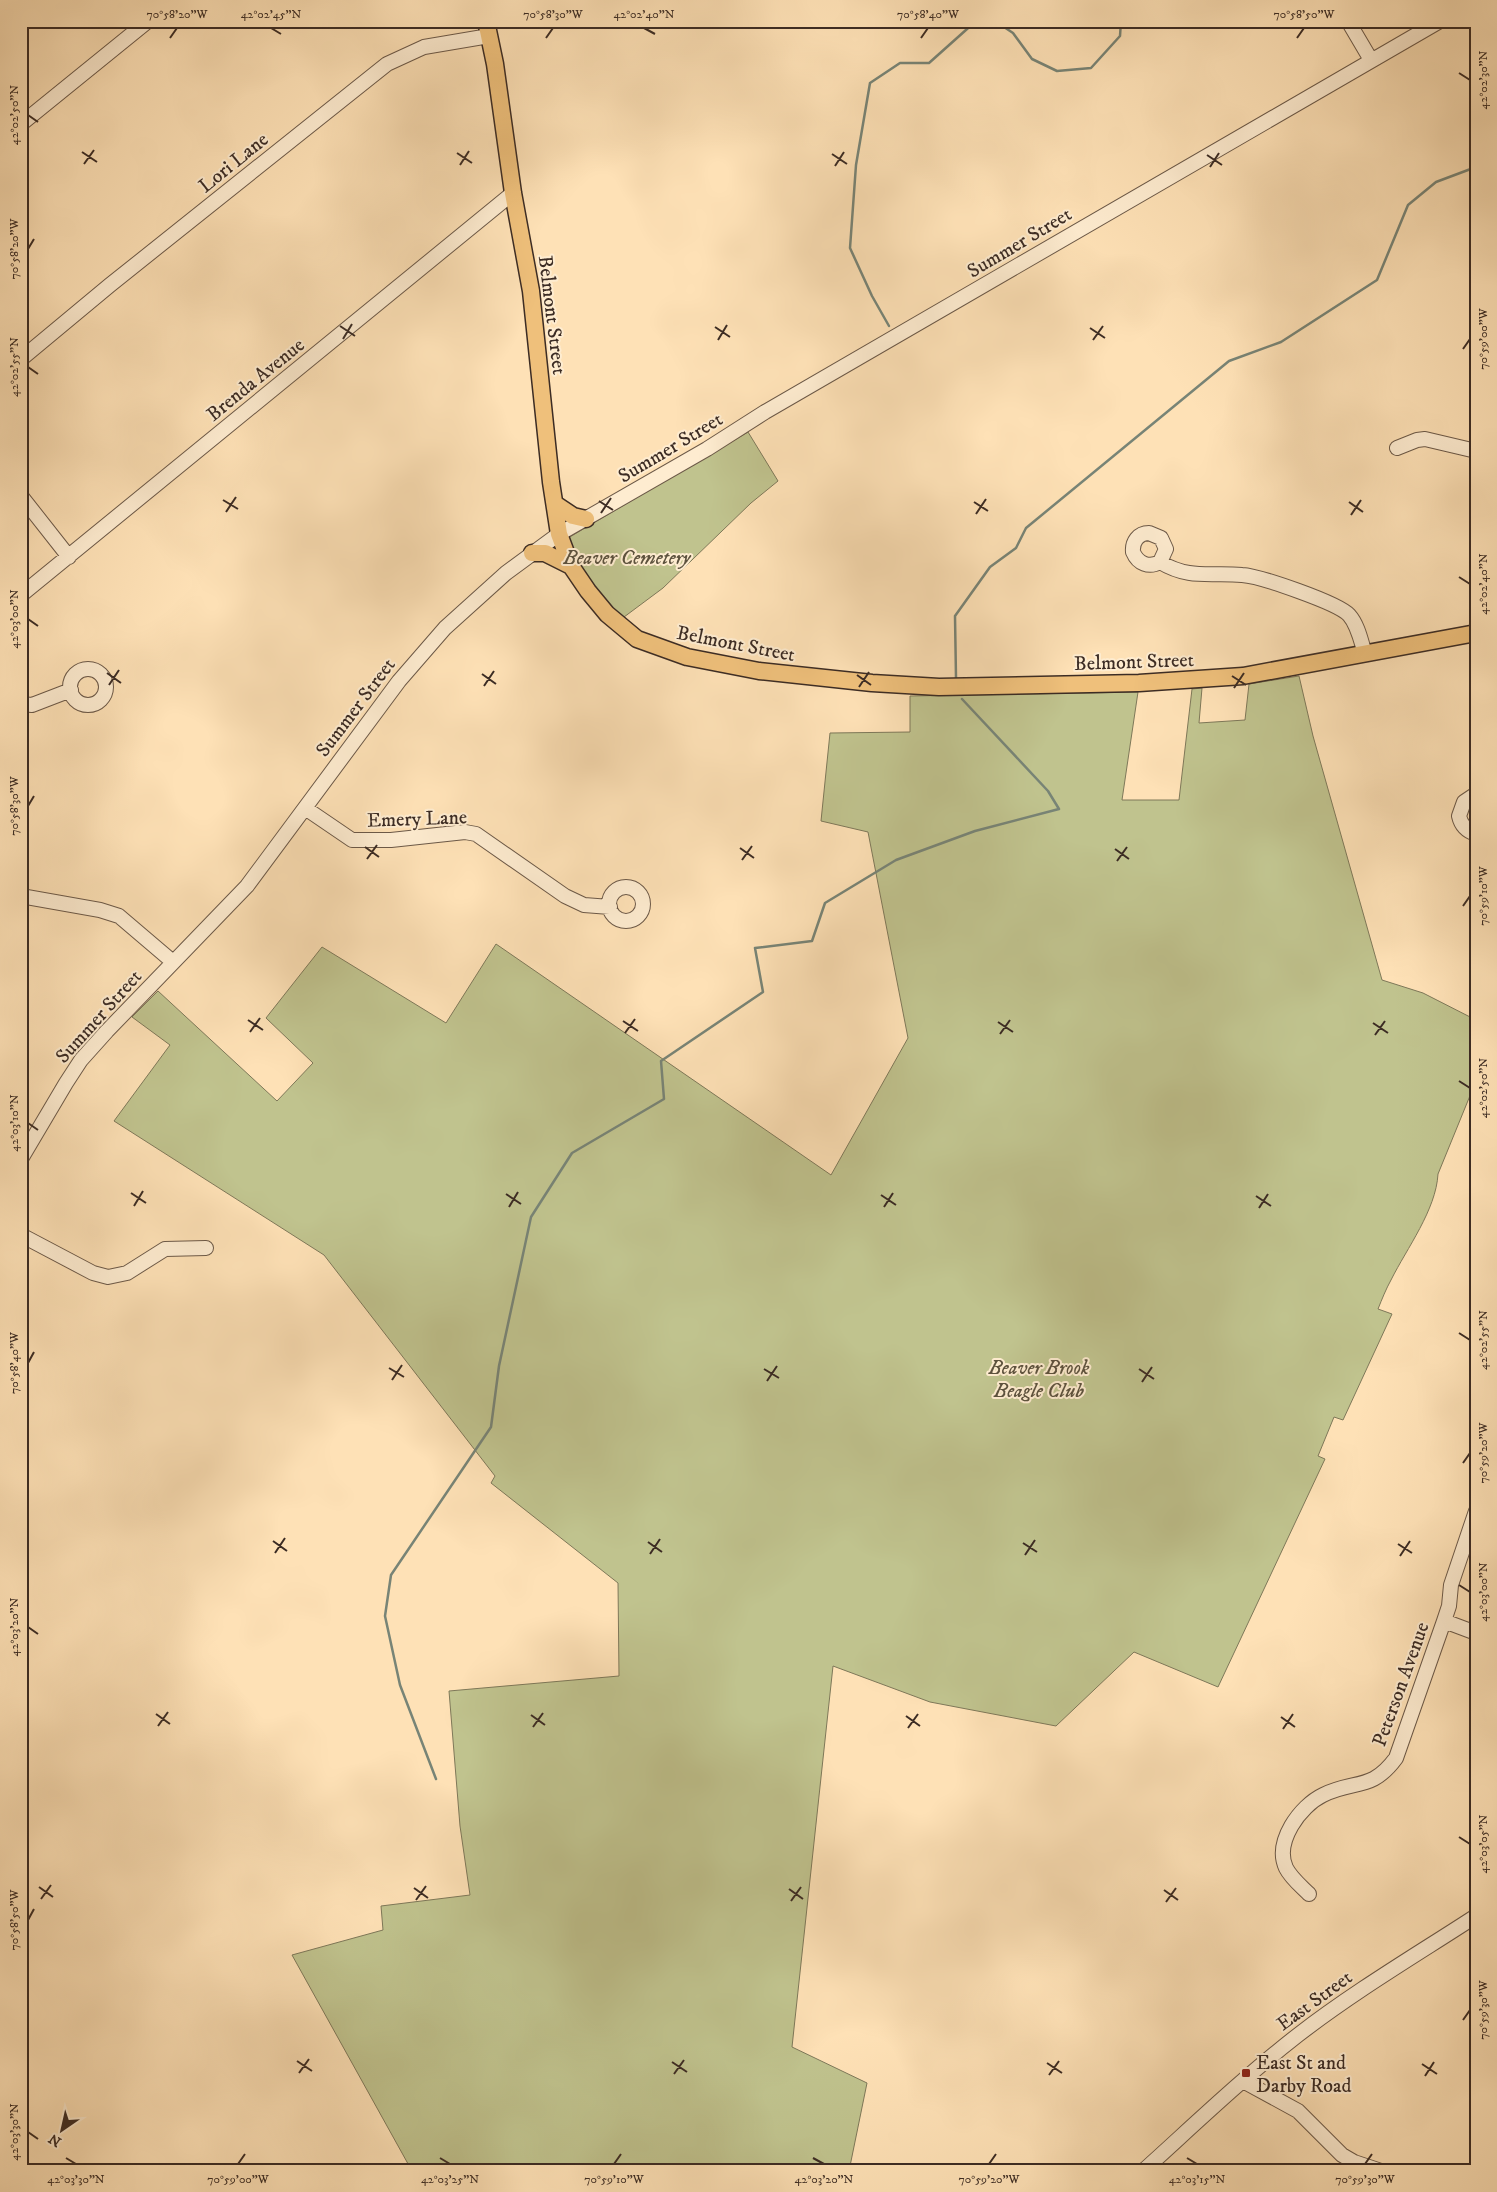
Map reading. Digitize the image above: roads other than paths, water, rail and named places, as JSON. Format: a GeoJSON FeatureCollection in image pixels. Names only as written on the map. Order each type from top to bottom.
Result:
{"type":"FeatureCollection","features":[{"type":"Feature","properties":{"kind":"main road","name":"Belmont Street"},"geometry":{"type":"LineString","coordinates":[[488,28],[513,193],[531,291],[560,534],[571,566],[579,580],[606,614],[626,632],[649,645],[709,662],[802,677],[922,687],[1139,683],[1259,674],[1476,633]]}},
{"type":"Feature","properties":{"kind":"main road"},"geometry":{"type":"LineString","coordinates":[[555,504],[573,516],[586,519]]}},
{"type":"Feature","properties":{"kind":"main road"},"geometry":{"type":"LineString","coordinates":[[532,553],[545,553],[571,566]]}},
{"type":"Feature","properties":{"kind":"street"},"geometry":{"type":"LineString","coordinates":[[21,124],[148,21]]}},
{"type":"Feature","properties":{"kind":"street"},"geometry":{"type":"LineString","coordinates":[[1348,21],[1371,60]]}},
{"type":"Feature","properties":{"kind":"street","name":"Summer Street"},"geometry":{"type":"LineString","coordinates":[[21,1159],[81,1060],[247,886],[386,699],[433,641],[506,573],[560,534],[707,449],[765,412],[1440,21]]}},
{"type":"Feature","properties":{"kind":"street","name":"Lori Lane"},"geometry":{"type":"LineString","coordinates":[[21,359],[110,285],[388,64],[405,54],[424,47],[488,28]]}},
{"type":"Feature","properties":{"kind":"street","name":"Brenda Avenue"},"geometry":{"type":"LineString","coordinates":[[21,595],[513,193]]}},
{"type":"Feature","properties":{"kind":"street"},"geometry":{"type":"LineString","coordinates":[[1397,448],[1425,439],[1476,451]]}},
{"type":"Feature","properties":{"kind":"street"},"geometry":{"type":"LineString","coordinates":[[21,496],[69,557]]}},
{"type":"Feature","properties":{"kind":"street"},"geometry":{"type":"LineString","coordinates":[[1160,562],[1178,572],[1188,574],[1244,575],[1267,580],[1342,609],[1352,619],[1365,654]]}},
{"type":"Feature","properties":{"kind":"street"},"geometry":{"type":"LineString","coordinates":[[21,704],[32,705],[71,690]]}},
{"type":"Feature","properties":{"kind":"street"},"geometry":{"type":"LineString","coordinates":[[1476,794],[1464,802],[1459,816],[1463,827],[1467,831],[1476,834]]}},
{"type":"Feature","properties":{"kind":"street","name":"Emery Lane"},"geometry":{"type":"LineString","coordinates":[[305,808],[352,840],[391,840],[465,832],[476,834],[565,896],[584,905],[610,907]]}},
{"type":"Feature","properties":{"kind":"street"},"geometry":{"type":"LineString","coordinates":[[21,896],[94,909],[119,916],[173,962]]}},
{"type":"Feature","properties":{"kind":"street"},"geometry":{"type":"LineString","coordinates":[[21,1235],[93,1273],[108,1277],[117,1277],[127,1273],[165,1249],[206,1248]]}},
{"type":"Feature","properties":{"kind":"street","name":"Peterson Avenue"},"geometry":{"type":"LineString","coordinates":[[1309,1894],[1292,1878],[1286,1868],[1283,1858],[1283,1846],[1288,1834],[1294,1822],[1310,1802],[1334,1790],[1370,1782],[1380,1775],[1396,1758],[1449,1606],[1451,1585],[1476,1511]]}},
{"type":"Feature","properties":{"kind":"street"},"geometry":{"type":"LineString","coordinates":[[1444,1621],[1476,1633]]}},
{"type":"Feature","properties":{"kind":"street","name":"East Street"},"geometry":{"type":"LineString","coordinates":[[1143,2171],[1243,2081],[1297,2036],[1346,1999],[1476,1916]]}},
{"type":"Feature","properties":{"kind":"street"},"geometry":{"type":"LineString","coordinates":[[1243,2081],[1298,2111],[1342,2155],[1354,2162],[1381,2171]]}},
{"type":"Feature","properties":{"kind":"waterway"},"geometry":{"type":"LineString","coordinates":[[889,326],[872,296],[850,248],[856,165],[870,83],[900,63],[929,63],[976,21]]}},
{"type":"Feature","properties":{"kind":"waterway"},"geometry":{"type":"LineString","coordinates":[[995,21],[1013,33],[1032,59],[1057,71],[1091,68],[1120,36],[1121,21]]}},
{"type":"Feature","properties":{"kind":"waterway"},"geometry":{"type":"LineString","coordinates":[[956,678],[955,616],[990,567],[1016,548],[1026,528],[1229,361],[1281,342],[1377,280],[1408,205],[1436,182],[1476,167]]}},
{"type":"Feature","properties":{"kind":"waterway"},"geometry":{"type":"LineString","coordinates":[[436,1779],[400,1685],[385,1616],[391,1575],[491,1427],[499,1366],[531,1217],[572,1153],[664,1099],[661,1061],[763,992],[755,948],[812,941],[825,903],[896,860],[975,831],[1059,809],[1048,791],[962,699]]}},
{"type":"Feature","properties":{"kind":"place","name":"East St and Darby Road"},"geometry":{"type":"Point","coordinates":[1246,2073]}},
{"type":"Feature","properties":{"kind":"park label","name":"Beaver Cemetery"},"geometry":{"type":"Point","coordinates":[627,557]}},
{"type":"Feature","properties":{"kind":"park label","name":"Beaver Brook Beagle Club"},"geometry":{"type":"Point","coordinates":[1039,1378]}}]}
